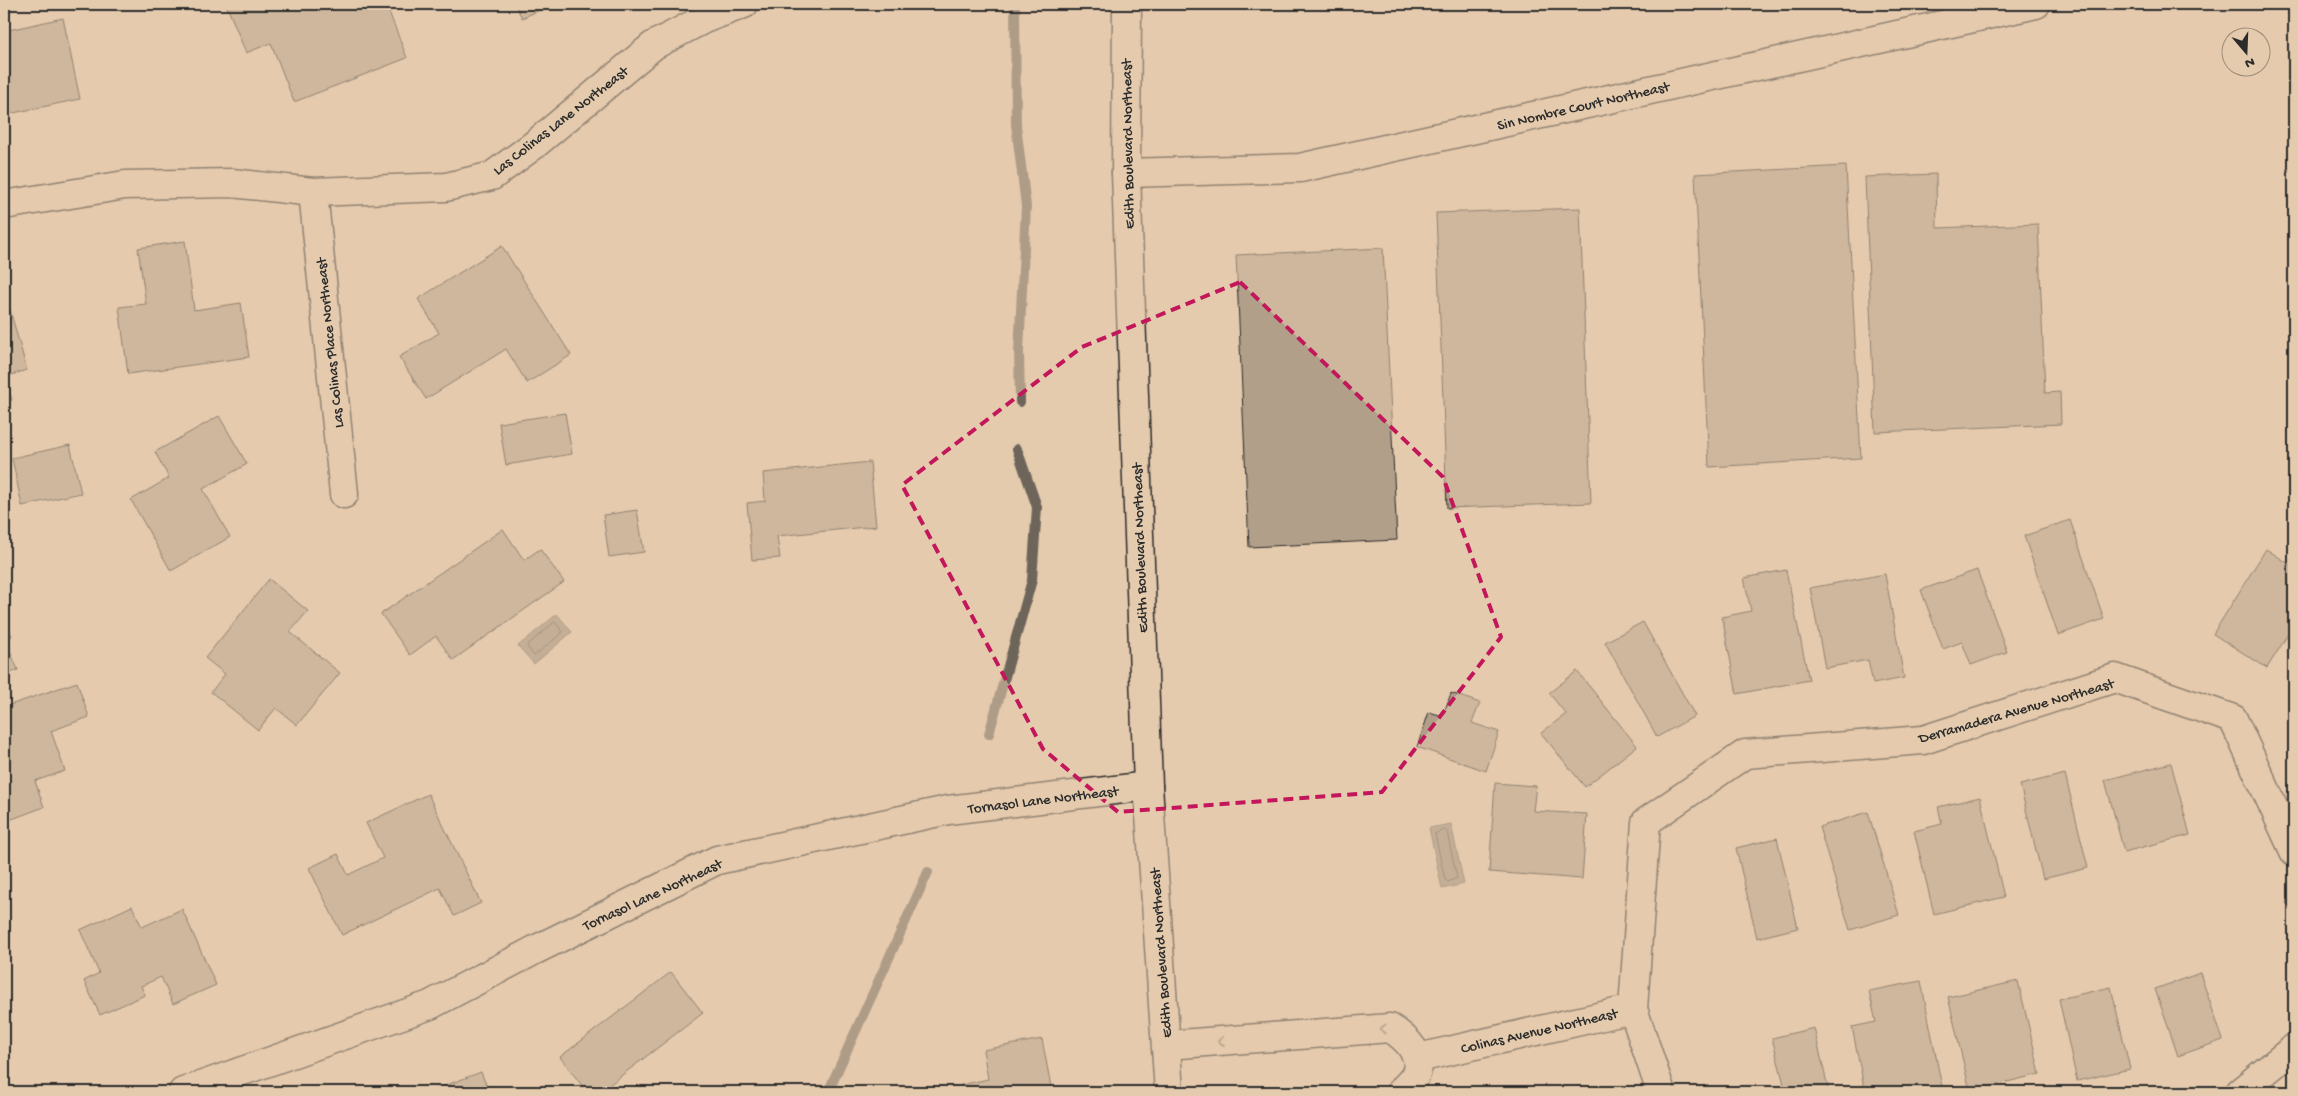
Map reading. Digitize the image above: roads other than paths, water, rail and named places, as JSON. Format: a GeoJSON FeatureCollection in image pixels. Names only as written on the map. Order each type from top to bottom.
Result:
{"type":"FeatureCollection","features":[{"type":"Feature","properties":{"kind":"street","name":"Las Colinas Lane Northeast"},"geometry":{"type":"LineString","coordinates":[[4,205],[125,184],[232,183],[314,192],[446,187],[492,176],[534,145],[654,45],[704,19],[744,4]]}},
{"type":"Feature","properties":{"kind":"street","name":"Edith Boulevard Northeast"},"geometry":{"type":"LineString","coordinates":[[1127,4],[1126,173],[1148,786],[1170,1092]]}},
{"type":"Feature","properties":{"kind":"street","name":"Sin Nombre Court Northeast"},"geometry":{"type":"LineString","coordinates":[[1126,173],[1300,168],[2036,4]]}},
{"type":"Feature","properties":{"kind":"street","name":"Las Colinas Place Northeast"},"geometry":{"type":"LineString","coordinates":[[314,192],[344,494]]}},
{"type":"Feature","properties":{"kind":"street","name":"Derramadera Avenue Northeast"},"geometry":{"type":"LineString","coordinates":[[1633,1009],[1646,822],[1744,754],[1923,740],[2115,678],[2233,719],[2294,852]]}},
{"type":"Feature","properties":{"kind":"street","name":"Tornasol Lane Northeast"},"geometry":{"type":"LineString","coordinates":[[183,1092],[430,1005],[535,950],[717,860],[948,810],[1148,786]]}},
{"type":"Feature","properties":{"kind":"street","name":"Colinas Avenue Northeast"},"geometry":{"type":"LineString","coordinates":[[1418,1058],[1633,1009],[1661,1092]]}},
{"type":"Feature","properties":{"kind":"street"},"geometry":{"type":"LineString","coordinates":[[1167,1045],[1390,1028],[1406,1038],[1418,1058],[1416,1076],[1401,1092]]}},
{"type":"Feature","properties":{"kind":"street"},"geometry":{"type":"LineString","coordinates":[[2240,1092],[2294,1048]]}},
{"type":"Feature","properties":{"kind":"water"},"geometry":{"type":"Polygon","coordinates":[[[557,614],[572,632],[534,664],[518,646],[557,614]]]}},
{"type":"Feature","properties":{"kind":"water"},"geometry":{"type":"Polygon","coordinates":[[[1451,824],[1464,884],[1442,889],[1429,828],[1451,824]]]}},
{"type":"Feature","properties":{"kind":"waterway"},"geometry":{"type":"LineString","coordinates":[[1015,4],[1016,125],[1026,206],[1019,352],[1020,402]]}},
{"type":"Feature","properties":{"kind":"waterway"},"geometry":{"type":"LineString","coordinates":[[989,734],[1032,580],[1037,507],[1017,449]]}},
{"type":"Feature","properties":{"kind":"waterway"},"geometry":{"type":"LineString","coordinates":[[828,1092],[928,872]]}}]}
